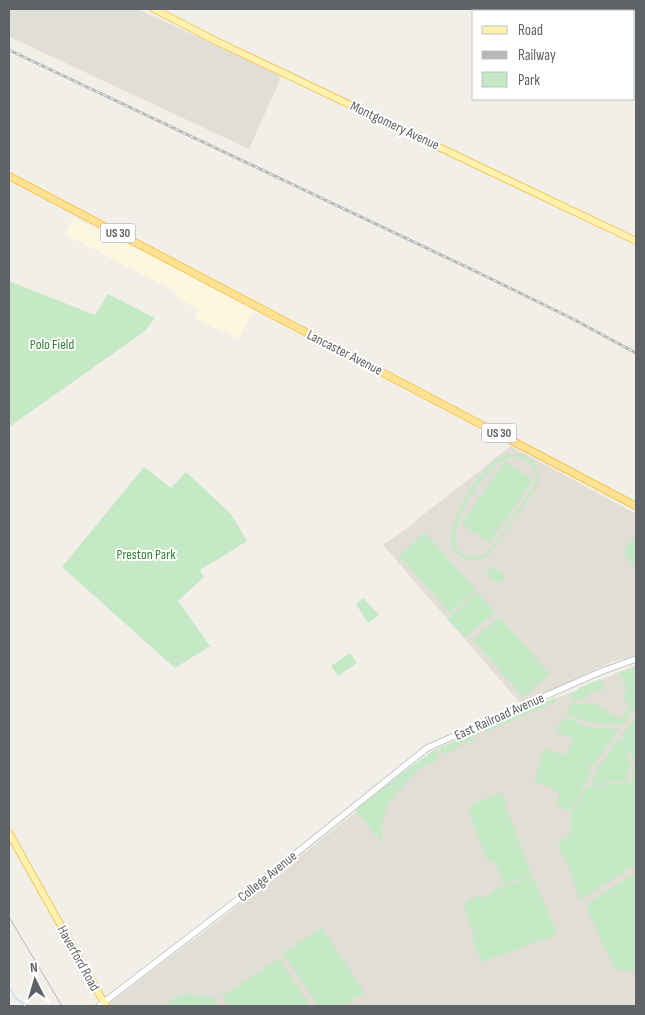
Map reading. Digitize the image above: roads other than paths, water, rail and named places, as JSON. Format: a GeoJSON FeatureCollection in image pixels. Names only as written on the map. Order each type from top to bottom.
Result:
{"type":"FeatureCollection","features":[{"type":"Feature","properties":{"kind":"highway","name":"Lancaster Avenue"},"geometry":{"type":"LineString","coordinates":[[9,176],[636,506]]}},
{"type":"Feature","properties":{"kind":"main road","name":"Montgomery Avenue"},"geometry":{"type":"LineString","coordinates":[[154,9],[214,40],[636,241]]}},
{"type":"Feature","properties":{"kind":"main road","name":"Haverford Road"},"geometry":{"type":"LineString","coordinates":[[9,833],[103,1005]]}},
{"type":"Feature","properties":{"kind":"street","name":"East Railroad Avenue"},"geometry":{"type":"LineString","coordinates":[[433,745],[565,687],[636,659]]}},
{"type":"Feature","properties":{"kind":"street","name":"College Avenue"},"geometry":{"type":"LineString","coordinates":[[103,1005],[406,764],[433,745]]}},
{"type":"Feature","properties":{"kind":"waterway"},"geometry":{"type":"LineString","coordinates":[[9,988],[16,999],[29,1006]]}},
{"type":"Feature","properties":{"kind":"tram line"},"geometry":{"type":"LineString","coordinates":[[9,917],[62,1006]]}},
{"type":"Feature","properties":{"kind":"railway"},"geometry":{"type":"LineString","coordinates":[[9,50],[475,271],[573,319],[636,353]]}},
{"type":"Feature","properties":{"kind":"park label","name":"Polo Field"},"geometry":{"type":"Point","coordinates":[52,344]}},
{"type":"Feature","properties":{"kind":"park label","name":"Preston Park"},"geometry":{"type":"Point","coordinates":[146,554]}}]}
